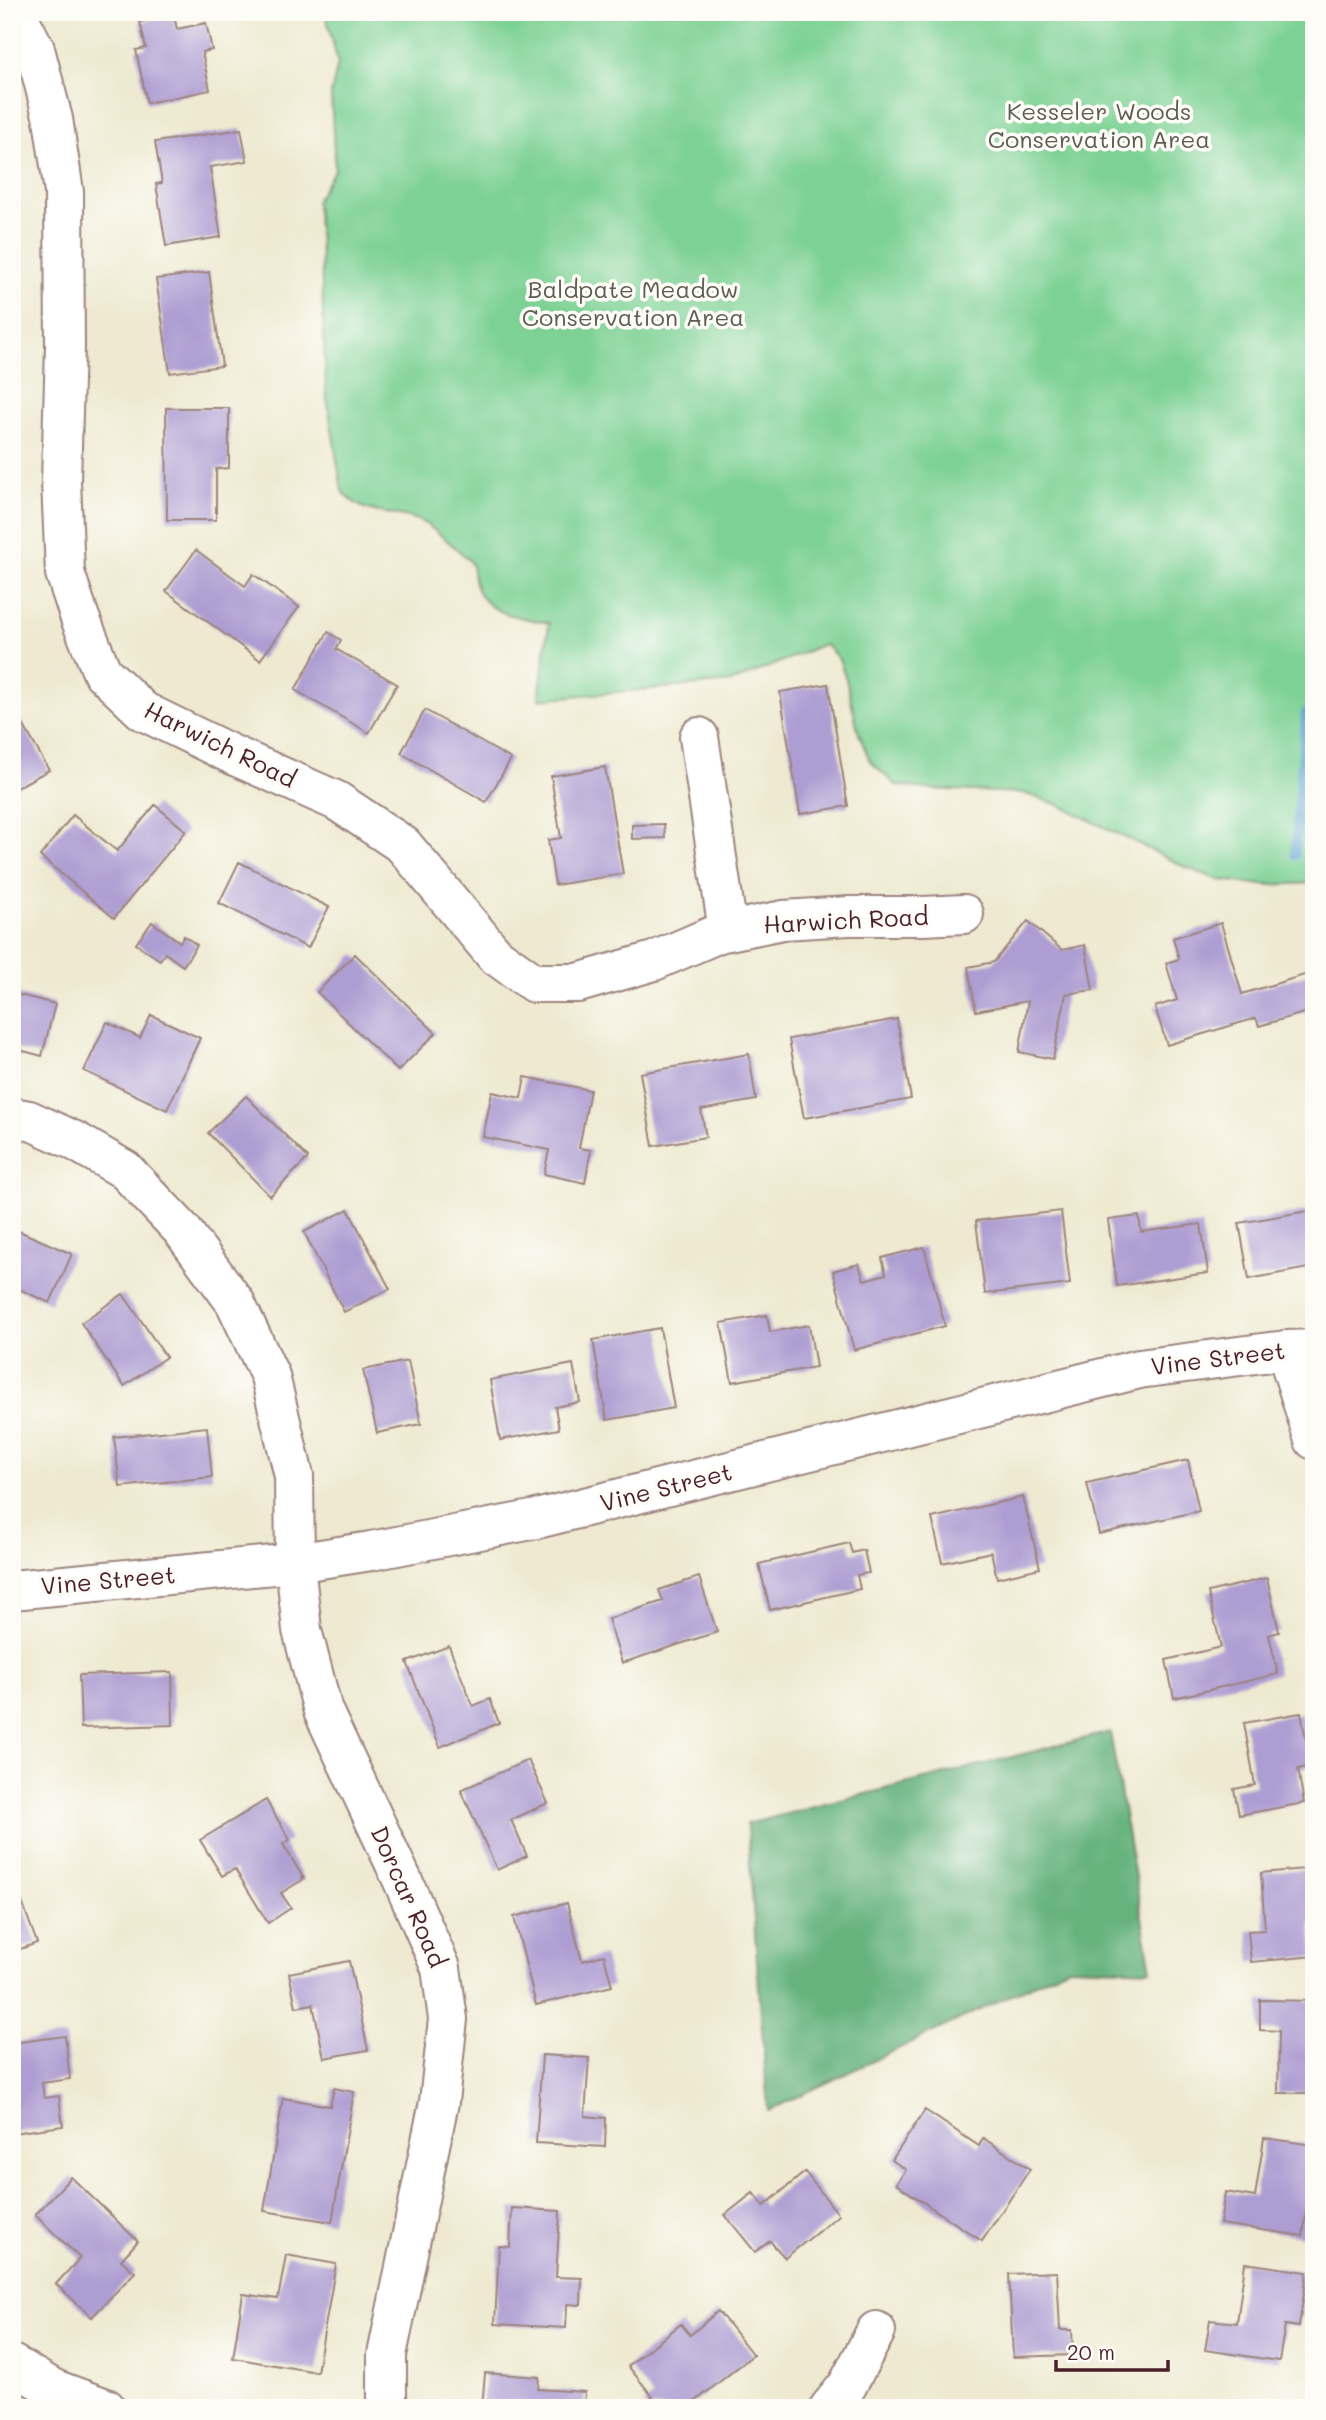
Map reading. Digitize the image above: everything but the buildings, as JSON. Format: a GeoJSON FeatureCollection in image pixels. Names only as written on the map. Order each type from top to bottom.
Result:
{"type":"FeatureCollection","features":[{"type":"Feature","properties":{"kind":"street","name":"Harwich Road"},"geometry":{"type":"LineString","coordinates":[[16,12],[35,49],[53,119],[64,192],[65,346],[61,481],[65,573],[102,672],[143,711],[337,801],[403,845],[495,955],[534,983],[578,983],[654,961],[728,931],[783,920],[964,914]]}},
{"type":"Feature","properties":{"kind":"street","name":"Harwich Road"},"geometry":{"type":"LineString","coordinates":[[699,737],[728,931]]}},
{"type":"Feature","properties":{"kind":"street","name":"Dorcar Road"},"geometry":{"type":"LineString","coordinates":[[12,1117],[29,1120],[75,1141],[125,1170],[183,1230],[235,1302],[270,1376],[294,1476],[295,1563],[302,1630],[323,1711],[442,1968],[448,2019],[439,2102],[387,2355],[387,2408]]}},
{"type":"Feature","properties":{"kind":"street","name":"Vine Street"},"geometry":{"type":"LineString","coordinates":[[12,1590],[295,1563],[537,1520],[1139,1369],[1300,1350]]}},
{"type":"Feature","properties":{"kind":"street"},"geometry":{"type":"LineString","coordinates":[[1300,1350],[1314,1440]]}},
{"type":"Feature","properties":{"kind":"street"},"geometry":{"type":"LineString","coordinates":[[828,2408],[847,2386],[876,2331]]}},
{"type":"Feature","properties":{"kind":"street"},"geometry":{"type":"LineString","coordinates":[[12,2364],[54,2389],[106,2408]]}},
{"type":"Feature","properties":{"kind":"green space","name":"Baldpate Meadow Conservation Area"},"geometry":{"type":"Polygon","coordinates":[[[325,12],[1314,12],[1314,883],[1264,885],[1219,880],[1183,866],[1059,805],[1023,793],[925,789],[896,785],[870,761],[859,734],[839,659],[826,645],[732,682],[539,699],[549,623],[516,617],[486,602],[479,594],[470,561],[424,523],[408,517],[369,510],[351,500],[342,491],[326,392],[321,256],[316,201],[335,169],[331,94],[338,63],[325,12]]]}},
{"type":"Feature","properties":{"kind":"green space"},"geometry":{"type":"Polygon","coordinates":[[[1110,1732],[1151,1970],[1069,1967],[768,2111],[747,1824],[1110,1732]]]}},
{"type":"Feature","properties":{"kind":"waterway"},"geometry":{"type":"LineString","coordinates":[[1295,855],[1306,713],[1314,709]]}},
{"type":"Feature","properties":{"kind":"park label","name":"Kesseler Woods Conservation Area"},"geometry":{"type":"Point","coordinates":[1099,126]}}]}
